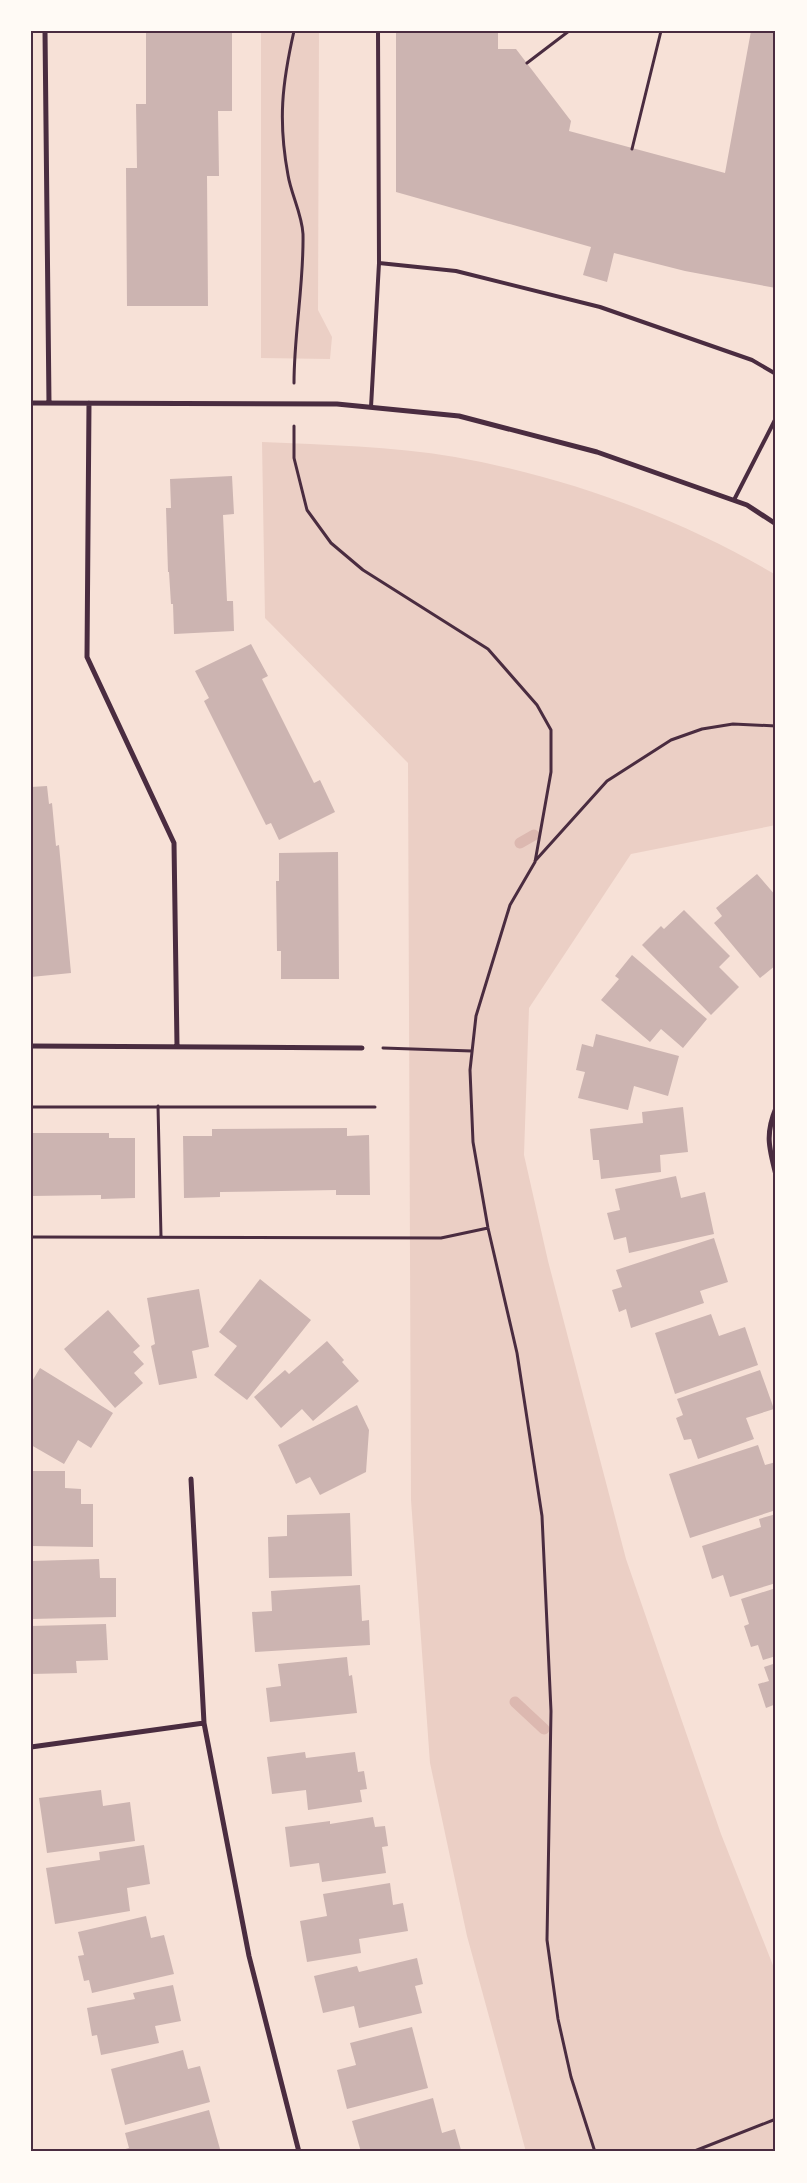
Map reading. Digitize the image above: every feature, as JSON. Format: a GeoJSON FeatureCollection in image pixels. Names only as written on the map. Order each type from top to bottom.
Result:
{"type":"FeatureCollection","features":[{"type":"Feature","properties":{"kind":"street"},"geometry":{"type":"LineString","coordinates":[[45,31],[49,403]]}},
{"type":"Feature","properties":{"kind":"street"},"geometry":{"type":"LineString","coordinates":[[31,403],[294,403],[371,407],[459,416],[597,452],[747,504],[776,524]]}},
{"type":"Feature","properties":{"kind":"street"},"geometry":{"type":"LineString","coordinates":[[89,403],[87,657],[174,843],[177,1046]]}},
{"type":"Feature","properties":{"kind":"street"},"geometry":{"type":"LineString","coordinates":[[31,1046],[362,1048]]}},
{"type":"Feature","properties":{"kind":"street"},"geometry":{"type":"LineString","coordinates":[[776,1108],[769,1125],[769,1148],[776,1175]]}},
{"type":"Feature","properties":{"kind":"street"},"geometry":{"type":"LineString","coordinates":[[191,1479],[204,1723],[249,1956],[299,2152]]}},
{"type":"Feature","properties":{"kind":"street"},"geometry":{"type":"LineString","coordinates":[[31,1747],[204,1723]]}},
{"type":"Feature","properties":{"kind":"lane"},"geometry":{"type":"LineString","coordinates":[[371,407],[379,262],[378,31]]}},
{"type":"Feature","properties":{"kind":"lane"},"geometry":{"type":"LineString","coordinates":[[379,262],[456,271],[600,307],[752,360],[776,374]]}},
{"type":"Feature","properties":{"kind":"lane"},"geometry":{"type":"LineString","coordinates":[[734,500],[776,418]]}},
{"type":"Feature","properties":{"kind":"path"},"geometry":{"type":"LineString","coordinates":[[294,31],[281,101],[282,130],[288,176],[303,231],[303,262],[294,355],[294,458],[307,510],[331,543],[362,570],[488,649],[538,705],[551,730],[551,772],[535,862]]}},
{"type":"Feature","properties":{"kind":"path"},"geometry":{"type":"LineString","coordinates":[[527,63],[569,31]]}},
{"type":"Feature","properties":{"kind":"path"},"geometry":{"type":"LineString","coordinates":[[632,149],[661,31]]}},
{"type":"Feature","properties":{"kind":"path"},"geometry":{"type":"LineString","coordinates":[[595,2152],[571,2077],[558,2019],[547,1940],[551,1711],[542,1516],[517,1353],[488,1228],[473,1142],[470,1070],[476,1016],[510,905],[535,862],[607,781],[672,740],[702,729],[732,724],[776,726]]}},
{"type":"Feature","properties":{"kind":"path"},"geometry":{"type":"LineString","coordinates":[[379,1048],[472,1051]]}},
{"type":"Feature","properties":{"kind":"path"},"geometry":{"type":"LineString","coordinates":[[158,1106],[161,1237]]}},
{"type":"Feature","properties":{"kind":"path"},"geometry":{"type":"LineString","coordinates":[[31,1107],[375,1107]]}},
{"type":"Feature","properties":{"kind":"path"},"geometry":{"type":"LineString","coordinates":[[31,1237],[440,1238],[488,1228]]}},
{"type":"Feature","properties":{"kind":"path"},"geometry":{"type":"LineString","coordinates":[[692,2152],[776,2119]]}},
{"type":"Feature","properties":{"kind":"shaded area"},"geometry":{"type":"Polygon","coordinates":[[[261,31],[319,31],[318,310],[332,337],[330,359],[261,358],[261,31]]]}},
{"type":"Feature","properties":{"kind":"shaded area"},"geometry":{"type":"Polygon","coordinates":[[[262,442],[407,450],[497,465],[580,488],[661,517],[739,554],[776,575],[776,825],[631,854],[529,1008],[524,1155],[548,1261],[626,1559],[721,1834],[776,1973],[776,2152],[526,2152],[467,1936],[430,1763],[411,1500],[408,763],[265,618],[262,442]]]}},
{"type":"Feature","properties":{"kind":"building"},"geometry":{"type":"Polygon","coordinates":[[[146,31],[232,31],[232,111],[218,111],[219,176],[207,176],[208,306],[127,306],[126,168],[137,168],[136,104],[146,104],[146,31]]]}},
{"type":"Feature","properties":{"kind":"building"},"geometry":{"type":"Polygon","coordinates":[[[396,31],[498,33],[498,49],[516,49],[571,121],[569,131],[725,173],[751,31],[776,31],[776,288],[685,271],[614,253],[607,282],[583,275],[591,247],[396,192],[396,31]]]}},
{"type":"Feature","properties":{"kind":"building"},"geometry":{"type":"Polygon","coordinates":[[[232,476],[234,514],[223,515],[227,601],[233,601],[234,631],[174,634],[173,604],[171,604],[168,572],[166,508],[171,508],[170,479],[232,476]]]}},
{"type":"Feature","properties":{"kind":"building"},"geometry":{"type":"Polygon","coordinates":[[[251,644],[268,676],[262,679],[314,783],[320,780],[335,812],[279,840],[271,823],[266,825],[204,701],[209,698],[195,671],[251,644]]]}},
{"type":"Feature","properties":{"kind":"building"},"geometry":{"type":"Polygon","coordinates":[[[47,786],[49,804],[52,803],[56,846],[59,845],[71,973],[31,977],[31,787],[47,786]]]}},
{"type":"Feature","properties":{"kind":"building"},"geometry":{"type":"Polygon","coordinates":[[[338,852],[339,979],[281,979],[281,951],[277,951],[276,881],[279,881],[279,853],[338,852]]]}},
{"type":"Feature","properties":{"kind":"building"},"geometry":{"type":"Polygon","coordinates":[[[757,874],[776,896],[776,965],[760,978],[714,923],[722,916],[716,908],[757,874]]]}},
{"type":"Feature","properties":{"kind":"building"},"geometry":{"type":"Polygon","coordinates":[[[684,910],[730,956],[719,967],[739,987],[711,1015],[642,945],[661,926],[664,929],[684,910]]]}},
{"type":"Feature","properties":{"kind":"building"},"geometry":{"type":"Polygon","coordinates":[[[632,955],[707,1019],[683,1048],[661,1029],[650,1042],[601,1000],[619,979],[615,976],[632,955]]]}},
{"type":"Feature","properties":{"kind":"building"},"geometry":{"type":"Polygon","coordinates":[[[596,1034],[679,1056],[668,1096],[634,1086],[628,1110],[578,1098],[585,1072],[576,1070],[582,1044],[593,1047],[596,1034]]]}},
{"type":"Feature","properties":{"kind":"building"},"geometry":{"type":"Polygon","coordinates":[[[683,1107],[688,1152],[660,1155],[661,1172],[601,1179],[599,1160],[593,1160],[590,1129],[643,1123],[642,1112],[683,1107]]]}},
{"type":"Feature","properties":{"kind":"building"},"geometry":{"type":"Polygon","coordinates":[[[347,1128],[347,1136],[369,1135],[370,1195],[336,1195],[336,1190],[220,1192],[220,1197],[184,1198],[183,1136],[212,1136],[212,1129],[347,1128]]]}},
{"type":"Feature","properties":{"kind":"building"},"geometry":{"type":"Polygon","coordinates":[[[31,1133],[109,1133],[109,1138],[135,1138],[135,1198],[101,1199],[101,1195],[31,1196],[31,1133]]]}},
{"type":"Feature","properties":{"kind":"building"},"geometry":{"type":"Polygon","coordinates":[[[676,1176],[681,1198],[705,1192],[714,1234],[629,1253],[626,1237],[614,1240],[607,1213],[620,1210],[615,1189],[676,1176]]]}},
{"type":"Feature","properties":{"kind":"building"},"geometry":{"type":"Polygon","coordinates":[[[714,1238],[728,1282],[700,1291],[704,1303],[631,1328],[626,1309],[619,1312],[612,1290],[622,1287],[616,1270],[714,1238]]]}},
{"type":"Feature","properties":{"kind":"building"},"geometry":{"type":"Polygon","coordinates":[[[260,1279],[311,1320],[247,1400],[214,1375],[237,1346],[219,1332],[260,1279]]]}},
{"type":"Feature","properties":{"kind":"building"},"geometry":{"type":"Polygon","coordinates":[[[199,1289],[209,1347],[192,1351],[197,1378],[159,1385],[151,1346],[155,1344],[147,1298],[199,1289]]]}},
{"type":"Feature","properties":{"kind":"building"},"geometry":{"type":"Polygon","coordinates":[[[108,1310],[140,1346],[133,1352],[144,1364],[134,1373],[143,1383],[115,1408],[64,1349],[108,1310]]]}},
{"type":"Feature","properties":{"kind":"building"},"geometry":{"type":"Polygon","coordinates":[[[711,1314],[719,1336],[745,1327],[758,1365],[675,1394],[655,1333],[711,1314]]]}},
{"type":"Feature","properties":{"kind":"building"},"geometry":{"type":"Polygon","coordinates":[[[327,1341],[359,1381],[313,1421],[302,1409],[281,1428],[254,1397],[285,1370],[289,1374],[327,1341]]]}},
{"type":"Feature","properties":{"kind":"building"},"geometry":{"type":"Polygon","coordinates":[[[40,1368],[113,1413],[91,1448],[78,1440],[64,1464],[31,1445],[31,1383],[40,1368]]]}},
{"type":"Feature","properties":{"kind":"building"},"geometry":{"type":"Polygon","coordinates":[[[760,1370],[774,1409],[746,1418],[754,1439],[698,1459],[691,1439],[684,1440],[676,1418],[683,1415],[677,1399],[760,1370]]]}},
{"type":"Feature","properties":{"kind":"building"},"geometry":{"type":"Polygon","coordinates":[[[357,1405],[369,1430],[366,1472],[320,1495],[310,1477],[296,1484],[278,1445],[357,1405]]]}},
{"type":"Feature","properties":{"kind":"building"},"geometry":{"type":"Polygon","coordinates":[[[758,1445],[765,1465],[776,1462],[776,1510],[690,1538],[669,1474],[758,1445]]]}},
{"type":"Feature","properties":{"kind":"building"},"geometry":{"type":"Polygon","coordinates":[[[31,1471],[65,1471],[65,1488],[81,1489],[81,1504],[93,1504],[93,1547],[31,1546],[31,1471]]]}},
{"type":"Feature","properties":{"kind":"building"},"geometry":{"type":"Polygon","coordinates":[[[350,1513],[352,1576],[269,1578],[268,1537],[287,1536],[287,1515],[350,1513]]]}},
{"type":"Feature","properties":{"kind":"building"},"geometry":{"type":"Polygon","coordinates":[[[776,1514],[776,1583],[730,1597],[723,1575],[712,1579],[702,1546],[761,1527],[759,1519],[776,1514]]]}},
{"type":"Feature","properties":{"kind":"building"},"geometry":{"type":"Polygon","coordinates":[[[99,1559],[100,1578],[116,1578],[116,1617],[31,1619],[31,1561],[99,1559]]]}},
{"type":"Feature","properties":{"kind":"building"},"geometry":{"type":"Polygon","coordinates":[[[360,1585],[362,1621],[369,1620],[370,1645],[255,1652],[252,1612],[272,1611],[271,1591],[360,1585]]]}},
{"type":"Feature","properties":{"kind":"building"},"geometry":{"type":"Polygon","coordinates":[[[776,1588],[776,1656],[763,1660],[758,1645],[751,1647],[744,1626],[749,1624],[741,1599],[776,1588]]]}},
{"type":"Feature","properties":{"kind":"building"},"geometry":{"type":"Polygon","coordinates":[[[106,1624],[108,1660],[76,1661],[77,1673],[31,1674],[31,1626],[106,1624]]]}},
{"type":"Feature","properties":{"kind":"building"},"geometry":{"type":"Polygon","coordinates":[[[347,1657],[349,1676],[352,1675],[357,1713],[270,1722],[266,1688],[281,1686],[278,1664],[347,1657]]]}},
{"type":"Feature","properties":{"kind":"building"},"geometry":{"type":"Polygon","coordinates":[[[776,1663],[776,1704],[766,1708],[758,1684],[769,1681],[764,1667],[776,1663]]]}},
{"type":"Feature","properties":{"kind":"building"},"geometry":{"type":"Polygon","coordinates":[[[305,1752],[306,1758],[355,1752],[358,1772],[364,1771],[367,1789],[360,1790],[362,1802],[308,1810],[306,1790],[272,1794],[267,1757],[305,1752]]]}},
{"type":"Feature","properties":{"kind":"building"},"geometry":{"type":"Polygon","coordinates":[[[101,1790],[103,1806],[130,1802],[135,1841],[47,1853],[39,1798],[101,1790]]]}},
{"type":"Feature","properties":{"kind":"building"},"geometry":{"type":"Polygon","coordinates":[[[373,1817],[375,1827],[385,1826],[388,1846],[382,1847],[386,1873],[322,1882],[319,1863],[290,1867],[285,1827],[330,1821],[330,1824],[373,1817]]]}},
{"type":"Feature","properties":{"kind":"building"},"geometry":{"type":"Polygon","coordinates":[[[144,1845],[150,1884],[127,1888],[130,1911],[55,1924],[46,1868],[100,1860],[99,1852],[144,1845]]]}},
{"type":"Feature","properties":{"kind":"building"},"geometry":{"type":"Polygon","coordinates":[[[390,1883],[393,1905],[403,1903],[408,1931],[359,1939],[361,1953],[307,1962],[300,1921],[327,1916],[323,1894],[390,1883]]]}},
{"type":"Feature","properties":{"kind":"building"},"geometry":{"type":"Polygon","coordinates":[[[146,1916],[151,1938],[164,1935],[174,1974],[92,1993],[89,1980],[84,1981],[78,1956],[84,1955],[78,1932],[146,1916]]]}},
{"type":"Feature","properties":{"kind":"building"},"geometry":{"type":"Polygon","coordinates":[[[417,1958],[423,1984],[415,1986],[422,2013],[359,2028],[354,2006],[323,2013],[314,1976],[357,1966],[359,1972],[417,1958]]]}},
{"type":"Feature","properties":{"kind":"building"},"geometry":{"type":"Polygon","coordinates":[[[173,1985],[181,2021],[155,2026],[159,2043],[101,2055],[97,2035],[92,2036],[87,2008],[135,1999],[133,1993],[173,1985]]]}},
{"type":"Feature","properties":{"kind":"building"},"geometry":{"type":"Polygon","coordinates":[[[412,2027],[428,2088],[347,2109],[337,2070],[356,2065],[350,2043],[412,2027]]]}},
{"type":"Feature","properties":{"kind":"building"},"geometry":{"type":"Polygon","coordinates":[[[183,2050],[188,2069],[200,2066],[210,2102],[125,2125],[111,2069],[183,2050]]]}},
{"type":"Feature","properties":{"kind":"building"},"geometry":{"type":"Polygon","coordinates":[[[433,2098],[442,2133],[455,2129],[461,2150],[454,2152],[361,2152],[352,2121],[433,2098]]]}},
{"type":"Feature","properties":{"kind":"building"},"geometry":{"type":"Polygon","coordinates":[[[209,2110],[220,2149],[209,2152],[115,2152],[129,2148],[125,2133],[209,2110]]]}},
{"type":"Feature","properties":{"kind":"waterway"},"geometry":{"type":"LineString","coordinates":[[520,843],[534,835]]}},
{"type":"Feature","properties":{"kind":"waterway"},"geometry":{"type":"LineString","coordinates":[[515,1702],[544,1729]]}}]}
